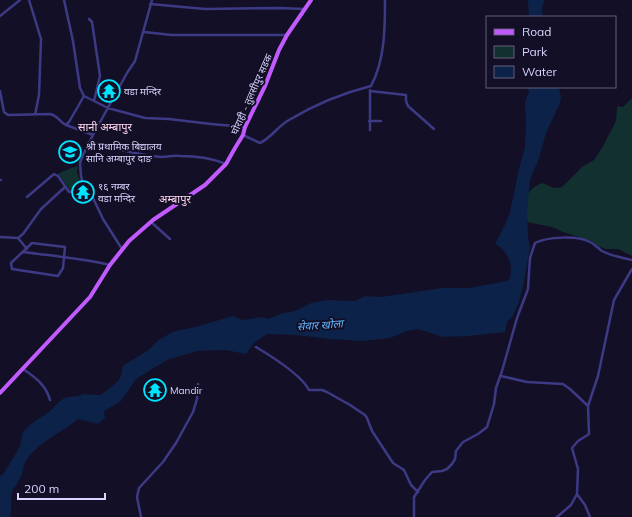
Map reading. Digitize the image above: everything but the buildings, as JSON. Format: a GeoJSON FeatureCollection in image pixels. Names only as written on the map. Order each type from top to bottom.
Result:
{"type":"FeatureCollection","features":[{"type":"Feature","properties":{"kind":"main road","name":"घोराही - तुलसीपुर सडक"},"geometry":{"type":"LineString","coordinates":[[0,393],[90,297],[110,265],[129,241],[151,222],[205,185],[226,164],[234,148],[243,136],[279,50],[304,9],[312,0]]}},
{"type":"Feature","properties":{"kind":"street"},"geometry":{"type":"LineString","coordinates":[[0,16],[20,0]]}},
{"type":"Feature","properties":{"kind":"street"},"geometry":{"type":"LineString","coordinates":[[29,0],[41,39],[38,95],[35,115]]}},
{"type":"Feature","properties":{"kind":"street"},"geometry":{"type":"LineString","coordinates":[[64,0],[73,41],[80,88],[84,96],[103,104],[108,108],[145,118],[170,119],[243,128],[246,127]]}},
{"type":"Feature","properties":{"kind":"street"},"geometry":{"type":"LineString","coordinates":[[122,249],[103,219],[93,198],[83,184],[80,163],[89,142],[135,61],[152,0]]}},
{"type":"Feature","properties":{"kind":"street"},"geometry":{"type":"LineString","coordinates":[[370,130],[370,91],[378,73],[382,52],[385,22],[385,0]]}},
{"type":"Feature","properties":{"kind":"street"},"geometry":{"type":"LineString","coordinates":[[150,4],[205,9],[304,9]]}},
{"type":"Feature","properties":{"kind":"street"},"geometry":{"type":"LineString","coordinates":[[89,19],[92,22],[100,76],[94,101]]}},
{"type":"Feature","properties":{"kind":"street"},"geometry":{"type":"LineString","coordinates":[[143,32],[172,35],[287,35]]}},
{"type":"Feature","properties":{"kind":"street"},"geometry":{"type":"LineString","coordinates":[[243,136],[260,143],[287,121],[346,93],[371,86]]}},
{"type":"Feature","properties":{"kind":"street"},"geometry":{"type":"LineString","coordinates":[[0,91],[4,112],[8,115],[50,114],[57,116],[66,125],[93,135]]}},
{"type":"Feature","properties":{"kind":"street"},"geometry":{"type":"LineString","coordinates":[[370,91],[406,95],[408,106],[434,129]]}},
{"type":"Feature","properties":{"kind":"street"},"geometry":{"type":"LineString","coordinates":[[66,125],[84,96]]}},
{"type":"Feature","properties":{"kind":"street"},"geometry":{"type":"LineString","coordinates":[[370,122],[381,121]]}},
{"type":"Feature","properties":{"kind":"street"},"geometry":{"type":"LineString","coordinates":[[89,142],[121,150],[161,157],[200,157],[218,160],[226,164]]}},
{"type":"Feature","properties":{"kind":"street"},"geometry":{"type":"LineString","coordinates":[[27,197],[54,174],[58,176],[65,188],[70,192],[83,184]]}},
{"type":"Feature","properties":{"kind":"street"},"geometry":{"type":"LineString","coordinates":[[0,237],[18,238],[23,234],[41,208],[65,188]]}},
{"type":"Feature","properties":{"kind":"street"},"geometry":{"type":"LineString","coordinates":[[151,222],[170,239]]}},
{"type":"Feature","properties":{"kind":"street"},"geometry":{"type":"LineString","coordinates":[[18,238],[27,248]]}},
{"type":"Feature","properties":{"kind":"street"},"geometry":{"type":"LineString","coordinates":[[414,517],[414,497],[432,472],[442,471],[452,464],[455,459],[456,452],[463,442],[487,427],[494,404],[496,388],[501,376],[517,318],[528,289],[530,258],[535,243],[546,240],[575,238],[589,241],[602,251],[632,260]]}},
{"type":"Feature","properties":{"kind":"street"},"geometry":{"type":"LineString","coordinates":[[32,243],[65,247],[63,268],[58,276],[12,269],[12,263],[23,252],[32,243]]}},
{"type":"Feature","properties":{"kind":"street"},"geometry":{"type":"LineString","coordinates":[[23,252],[65,258],[73,257],[110,265]]}},
{"type":"Feature","properties":{"kind":"street"},"geometry":{"type":"LineString","coordinates":[[557,517],[571,505],[577,494],[578,469],[572,448],[578,441],[589,434],[588,406],[598,376],[614,300],[632,269]]}},
{"type":"Feature","properties":{"kind":"street"},"geometry":{"type":"LineString","coordinates":[[256,347],[305,383],[309,390],[322,390],[327,392],[350,405],[365,416],[372,431],[393,463],[404,470],[411,485],[418,492]]}},
{"type":"Feature","properties":{"kind":"street"},"geometry":{"type":"LineString","coordinates":[[23,369],[36,378],[47,391],[50,400]]}},
{"type":"Feature","properties":{"kind":"street"},"geometry":{"type":"LineString","coordinates":[[501,376],[527,382],[563,384],[588,406]]}},
{"type":"Feature","properties":{"kind":"street"},"geometry":{"type":"LineString","coordinates":[[141,517],[137,497],[139,488],[163,462],[176,443],[193,412],[197,399],[198,384]]}},
{"type":"Feature","properties":{"kind":"street"},"geometry":{"type":"LineString","coordinates":[[577,494],[585,505],[590,517]]}},
{"type":"Feature","properties":{"kind":"green space"},"geometry":{"type":"Polygon","coordinates":[[[632,98],[632,256],[618,249],[606,249],[600,247],[589,240],[552,227],[527,222],[526,199],[531,190],[535,186],[542,183],[554,188],[562,187],[582,167],[594,160],[616,121],[617,106],[623,107],[632,98]]]}},
{"type":"Feature","properties":{"kind":"green space"},"geometry":{"type":"Polygon","coordinates":[[[78,166],[77,172],[81,184],[70,190],[58,174],[78,166]]]}},
{"type":"Feature","properties":{"kind":"water"},"geometry":{"type":"Polygon","coordinates":[[[528,0],[545,0],[542,7],[543,16],[529,16],[528,0]]]}},
{"type":"Feature","properties":{"kind":"water","name":"सेवार खोला"},"geometry":{"type":"Polygon","coordinates":[[[527,88],[559,88],[561,97],[560,103],[546,133],[539,158],[530,180],[527,209],[530,247],[519,302],[513,316],[507,322],[505,332],[443,337],[418,329],[407,331],[390,338],[361,341],[267,334],[254,343],[246,354],[225,350],[197,351],[167,360],[136,379],[121,401],[104,411],[105,418],[98,424],[78,419],[37,448],[26,461],[22,474],[12,492],[10,517],[0,517],[0,476],[4,473],[18,450],[24,431],[63,399],[83,394],[101,395],[118,381],[124,365],[147,351],[159,340],[172,332],[233,316],[242,320],[262,317],[268,319],[283,313],[295,311],[311,303],[327,300],[355,301],[365,296],[381,297],[442,288],[470,288],[507,281],[510,278],[511,273],[510,263],[503,250],[495,244],[510,212],[525,147],[525,102],[529,92],[527,88]]]}},
{"type":"Feature","properties":{"kind":"place","name":"वडा मन्दिर"},"geometry":{"type":"Point","coordinates":[109,91]}},
{"type":"Feature","properties":{"kind":"place","name":"श्री प्रथामिक बिद्यालय सानि अम्बापुर दाङ"},"geometry":{"type":"Point","coordinates":[70,152]}},
{"type":"Feature","properties":{"kind":"place","name":"१६ नम्बर वडा मन्दिर"},"geometry":{"type":"Point","coordinates":[83,192]}},
{"type":"Feature","properties":{"kind":"place","name":"Mandir"},"geometry":{"type":"Point","coordinates":[155,390]}},
{"type":"Feature","properties":{"kind":"district","name":"सानी अम्बापुर"},"geometry":{"type":"Point","coordinates":[105,127]}},
{"type":"Feature","properties":{"kind":"district","name":"अम्बापुर"},"geometry":{"type":"Point","coordinates":[175,199]}}]}
